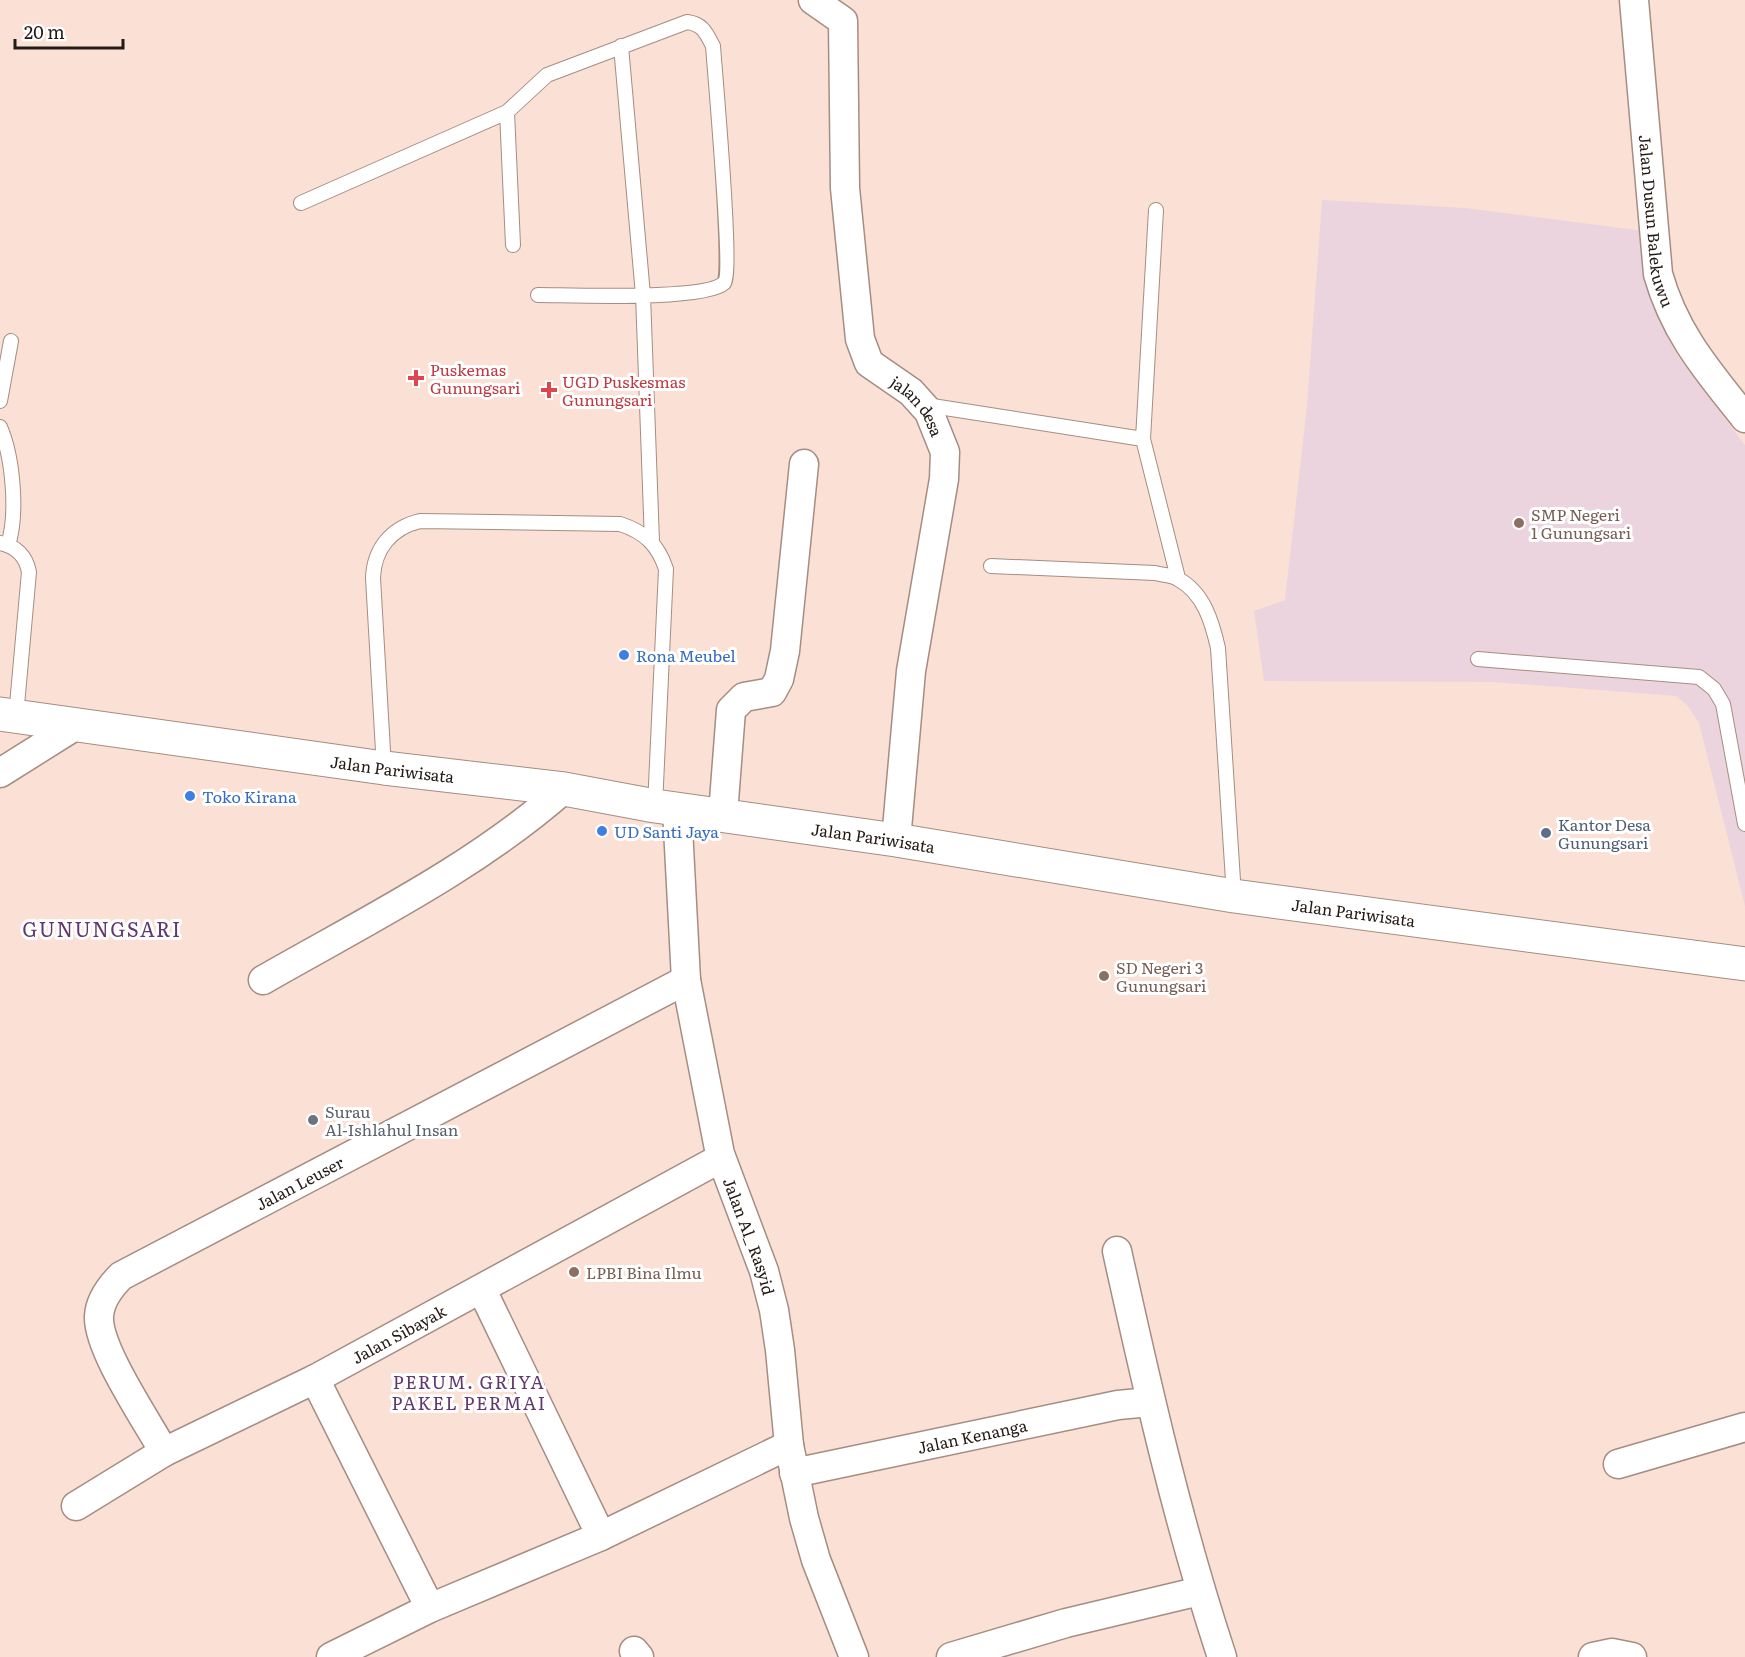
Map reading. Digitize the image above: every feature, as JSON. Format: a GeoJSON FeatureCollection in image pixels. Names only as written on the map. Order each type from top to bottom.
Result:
{"type":"FeatureCollection","features":[{"type":"Feature","properties":{"kind":"main road","name":"Jalan Pariwisata"},"geometry":{"type":"LineString","coordinates":[[8,715],[384,768],[564,789],[666,808],[723,814],[896,840],[1234,896],[1745,964]]}},
{"type":"Feature","properties":{"kind":"street","name":"jalan desa"},"geometry":{"type":"LineString","coordinates":[[813,0],[843,21],[845,188],[860,339],[869,363],[911,392],[924,405],[940,435],[945,452],[944,479],[911,671],[896,840]]}},
{"type":"Feature","properties":{"kind":"street","name":"Jalan Dusun Balekuwu"},"geometry":{"type":"LineString","coordinates":[[1634,0],[1658,274],[1665,300],[1689,348],[1745,418]]}},
{"type":"Feature","properties":{"kind":"street"},"geometry":{"type":"LineString","coordinates":[[723,814],[730,710],[737,701],[744,697],[772,692],[779,679],[785,651],[804,464]]}},
{"type":"Feature","properties":{"kind":"street"},"geometry":{"type":"LineString","coordinates":[[0,773],[78,724]]}},
{"type":"Feature","properties":{"kind":"street"},"geometry":{"type":"LineString","coordinates":[[263,980],[464,865],[501,841],[564,789]]}},
{"type":"Feature","properties":{"kind":"street","name":"Jalan Al_ Rasyid"},"geometry":{"type":"LineString","coordinates":[[666,808],[686,980],[721,1158],[757,1251],[774,1310],[794,1473],[816,1560],[854,1657]]}},
{"type":"Feature","properties":{"kind":"street","name":"Jalan Leuser"},"geometry":{"type":"LineString","coordinates":[[164,1452],[100,1333],[101,1306],[109,1289],[121,1276],[686,980]]}},
{"type":"Feature","properties":{"kind":"street","name":"Jalan Sibayak"},"geometry":{"type":"LineString","coordinates":[[76,1506],[164,1452],[315,1379],[721,1158]]}},
{"type":"Feature","properties":{"kind":"street"},"geometry":{"type":"LineString","coordinates":[[1117,1251],[1150,1402],[1200,1591],[1222,1657]]}},
{"type":"Feature","properties":{"kind":"street"},"geometry":{"type":"LineString","coordinates":[[482,1290],[601,1536]]}},
{"type":"Feature","properties":{"kind":"street"},"geometry":{"type":"LineString","coordinates":[[315,1379],[430,1608]]}},
{"type":"Feature","properties":{"kind":"street","name":"Jalan Kenanga"},"geometry":{"type":"LineString","coordinates":[[794,1473],[1118,1406],[1150,1402]]}},
{"type":"Feature","properties":{"kind":"street"},"geometry":{"type":"LineString","coordinates":[[1618,1464],[1745,1428]]}},
{"type":"Feature","properties":{"kind":"street"},"geometry":{"type":"LineString","coordinates":[[332,1657],[430,1608],[601,1536],[789,1445]]}},
{"type":"Feature","properties":{"kind":"street"},"geometry":{"type":"LineString","coordinates":[[951,1657],[1066,1623],[1200,1591]]}},
{"type":"Feature","properties":{"kind":"street"},"geometry":{"type":"LineString","coordinates":[[1593,1657],[1612,1653],[1632,1657]]}},
{"type":"Feature","properties":{"kind":"lane"},"geometry":{"type":"LineString","coordinates":[[301,203],[507,112],[547,75],[687,22],[698,23],[713,46],[728,276],[725,282],[710,290],[643,295],[538,295]]}},
{"type":"Feature","properties":{"kind":"lane"},"geometry":{"type":"LineString","coordinates":[[621,46],[643,295],[652,542]]}},
{"type":"Feature","properties":{"kind":"lane"},"geometry":{"type":"LineString","coordinates":[[507,112],[513,245]]}},
{"type":"Feature","properties":{"kind":"lane"},"geometry":{"type":"LineString","coordinates":[[1156,210],[1143,439],[1178,578]]}},
{"type":"Feature","properties":{"kind":"lane"},"geometry":{"type":"LineString","coordinates":[[0,401],[11,341]]}},
{"type":"Feature","properties":{"kind":"lane"},"geometry":{"type":"LineString","coordinates":[[924,405],[1143,439]]}},
{"type":"Feature","properties":{"kind":"lane"},"geometry":{"type":"LineString","coordinates":[[0,427],[7,445],[12,489],[13,529],[4,544],[21,553],[29,572],[8,715]]}},
{"type":"Feature","properties":{"kind":"lane"},"geometry":{"type":"LineString","coordinates":[[384,768],[373,569],[378,552],[395,531],[420,521],[611,523],[639,531],[652,542],[663,560],[666,579],[666,808]]}},
{"type":"Feature","properties":{"kind":"lane"},"geometry":{"type":"LineString","coordinates":[[991,566],[1155,573],[1178,578],[1200,599],[1211,618],[1218,648],[1234,896]]}},
{"type":"Feature","properties":{"kind":"lane"},"geometry":{"type":"LineString","coordinates":[[1478,659],[1699,676],[1714,688],[1724,704],[1745,824]]}},
{"type":"Feature","properties":{"kind":"shaded area","name":"SMP Negeri 1 Gunungsari"},"geometry":{"type":"Polygon","coordinates":[[[1322,200],[1465,208],[1644,231],[1662,322],[1672,345],[1679,358],[1745,445],[1745,906],[1699,723],[1687,705],[1676,696],[1493,682],[1264,681],[1254,611],[1285,600],[1307,406],[1322,200]]]}},
{"type":"Feature","properties":{"kind":"place","name":"Puskemas Gunungsari"},"geometry":{"type":"Point","coordinates":[416,378]}},
{"type":"Feature","properties":{"kind":"place","name":"UGD Puskesmas Gunungsari"},"geometry":{"type":"Point","coordinates":[549,390]}},
{"type":"Feature","properties":{"kind":"place","name":"SMP Negeri 1 Gunungsari"},"geometry":{"type":"Point","coordinates":[1519,523]}},
{"type":"Feature","properties":{"kind":"place","name":"Rona Meubel"},"geometry":{"type":"Point","coordinates":[624,655]}},
{"type":"Feature","properties":{"kind":"place","name":"Toko Kirana"},"geometry":{"type":"Point","coordinates":[190,796]}},
{"type":"Feature","properties":{"kind":"place","name":"UD Santi Jaya"},"geometry":{"type":"Point","coordinates":[602,831]}},
{"type":"Feature","properties":{"kind":"place","name":"Kantor Desa Gunungsari"},"geometry":{"type":"Point","coordinates":[1546,833]}},
{"type":"Feature","properties":{"kind":"place","name":"SD Negeri 3 Gunungsari"},"geometry":{"type":"Point","coordinates":[1104,976]}},
{"type":"Feature","properties":{"kind":"place","name":"Surau Al-Ishlahul Insan"},"geometry":{"type":"Point","coordinates":[313,1120]}},
{"type":"Feature","properties":{"kind":"place","name":"LPBI Bina Ilmu"},"geometry":{"type":"Point","coordinates":[574,1272]}},
{"type":"Feature","properties":{"kind":"district","name":"GUNUNGSARI"},"geometry":{"type":"Point","coordinates":[102,928]}},
{"type":"Feature","properties":{"kind":"district","name":"PERUM. GRIYA PAKEL PERMAI"},"geometry":{"type":"Point","coordinates":[469,1391]}}]}
